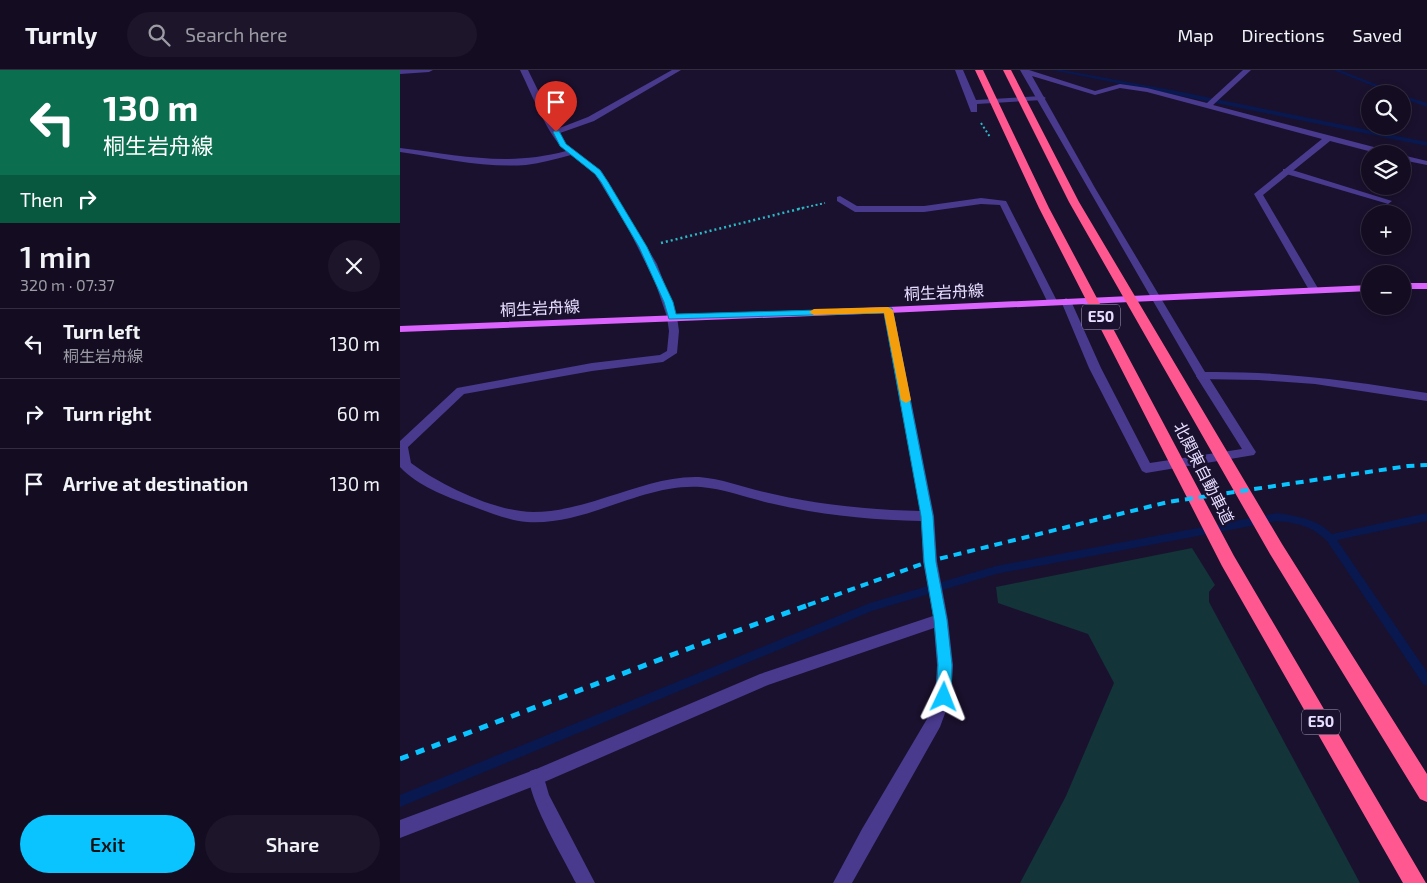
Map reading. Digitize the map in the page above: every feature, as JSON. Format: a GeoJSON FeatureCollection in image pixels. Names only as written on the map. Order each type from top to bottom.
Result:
{"type":"FeatureCollection","features":[{"type":"Feature","properties":{"kind":"highway","name":"北関東自動車道"},"geometry":{"type":"LineString","coordinates":[[979,70],[1044,208],[1228,561],[1415,883]]}},
{"type":"Feature","properties":{"kind":"highway","name":"北関東自動車道"},"geometry":{"type":"LineString","coordinates":[[1007,70],[1074,202],[1276,549],[1427,792]]}},
{"type":"Feature","properties":{"kind":"main road"},"geometry":{"type":"LineString","coordinates":[[1411,286],[1427,286]]}},
{"type":"Feature","properties":{"kind":"main road","name":"桐生岩舟線"},"geometry":{"type":"LineString","coordinates":[[400,329],[888,310],[1361,288]]}},
{"type":"Feature","properties":{"kind":"street"},"geometry":{"type":"LineString","coordinates":[[400,72],[429,70]]}},
{"type":"Feature","properties":{"kind":"street"},"geometry":{"type":"LineString","coordinates":[[524,70],[563,145],[598,172],[643,247],[668,302],[674,331],[672,353],[663,358],[592,366],[461,391],[401,446],[405,465],[421,478],[448,494],[516,516],[534,517],[586,509],[666,484],[683,481],[702,482],[774,500],[846,511],[895,516],[927,516]]}},
{"type":"Feature","properties":{"kind":"street"},"geometry":{"type":"LineString","coordinates":[[556,132],[591,119],[676,70]]}},
{"type":"Feature","properties":{"kind":"street"},"geometry":{"type":"LineString","coordinates":[[960,70],[973,106],[1042,98]]}},
{"type":"Feature","properties":{"kind":"street"},"geometry":{"type":"LineString","coordinates":[[1207,106],[1247,70]]}},
{"type":"Feature","properties":{"kind":"street"},"geometry":{"type":"LineString","coordinates":[[1023,71],[1095,92],[1120,86],[1146,90],[1361,147]]}},
{"type":"Feature","properties":{"kind":"street"},"geometry":{"type":"LineString","coordinates":[[1023,71],[1042,98],[1154,297],[1250,452],[1146,468],[1095,368],[1066,301]]}},
{"type":"Feature","properties":{"kind":"street"},"geometry":{"type":"LineString","coordinates":[[1314,290],[1258,194],[1328,138]]}},
{"type":"Feature","properties":{"kind":"street"},"geometry":{"type":"LineString","coordinates":[[400,150],[482,161],[513,163],[536,161],[572,152]]}},
{"type":"Feature","properties":{"kind":"street"},"geometry":{"type":"LineString","coordinates":[[1411,159],[1427,163]]}},
{"type":"Feature","properties":{"kind":"street"},"geometry":{"type":"LineString","coordinates":[[1286,170],[1388,201]]}},
{"type":"Feature","properties":{"kind":"street"},"geometry":{"type":"LineString","coordinates":[[840,199],[855,209],[924,209],[981,201],[1003,203],[1052,301]]}},
{"type":"Feature","properties":{"kind":"street"},"geometry":{"type":"LineString","coordinates":[[842,883],[934,722],[944,697],[945,665],[940,612],[930,562],[927,516],[888,310]]}},
{"type":"Feature","properties":{"kind":"street"},"geometry":{"type":"LineString","coordinates":[[1202,376],[1275,377],[1320,381],[1427,397]]}},
{"type":"Feature","properties":{"kind":"street"},"geometry":{"type":"LineString","coordinates":[[400,829],[536,777],[765,679],[940,612]]}},
{"type":"Feature","properties":{"kind":"street"},"geometry":{"type":"LineString","coordinates":[[536,777],[541,797],[586,883]]}},
{"type":"Feature","properties":{"kind":"path"},"geometry":{"type":"LineString","coordinates":[[643,247],[840,199]]}},
{"type":"Feature","properties":{"kind":"green space"},"geometry":{"type":"Polygon","coordinates":[[[1192,548],[1215,585],[1209,592],[1209,602],[1360,883],[1020,883],[1066,796],[1114,683],[1088,634],[998,603],[996,587],[1192,548]]]}},
{"type":"Feature","properties":{"kind":"waterway"},"geometry":{"type":"LineString","coordinates":[[1054,70],[1427,144]]}},
{"type":"Feature","properties":{"kind":"waterway"},"geometry":{"type":"LineString","coordinates":[[1335,70],[1374,85]]}},
{"type":"Feature","properties":{"kind":"waterway"},"geometry":{"type":"LineString","coordinates":[[1411,99],[1427,105]]}},
{"type":"Feature","properties":{"kind":"waterway"},"geometry":{"type":"LineString","coordinates":[[400,801],[870,607],[996,570],[1277,517],[1306,522],[1319,528],[1330,538]]}},
{"type":"Feature","properties":{"kind":"waterway"},"geometry":{"type":"LineString","coordinates":[[1330,538],[1427,517]]}},
{"type":"Feature","properties":{"kind":"waterway"},"geometry":{"type":"LineString","coordinates":[[1330,538],[1427,681]]}},
{"type":"Feature","properties":{"kind":"railway"},"geometry":{"type":"LineString","coordinates":[[808,605],[930,561],[1168,502],[1408,466],[1427,465]]}},
{"type":"Feature","properties":{"kind":"railway"},"geometry":{"type":"LineString","coordinates":[[400,759],[690,648],[811,604]]}},
{"type":"Feature","properties":{"kind":"slow traffic"},"geometry":{"type":"LineString","coordinates":[[814,312],[888,310],[906,400]]}},
{"type":"Feature","properties":{"kind":"route"},"geometry":{"type":"LineString","coordinates":[[556,132],[563,145],[598,172],[643,247],[668,302],[672,317],[888,310],[927,516],[930,562],[941,620],[945,665],[944,697]]}}]}
